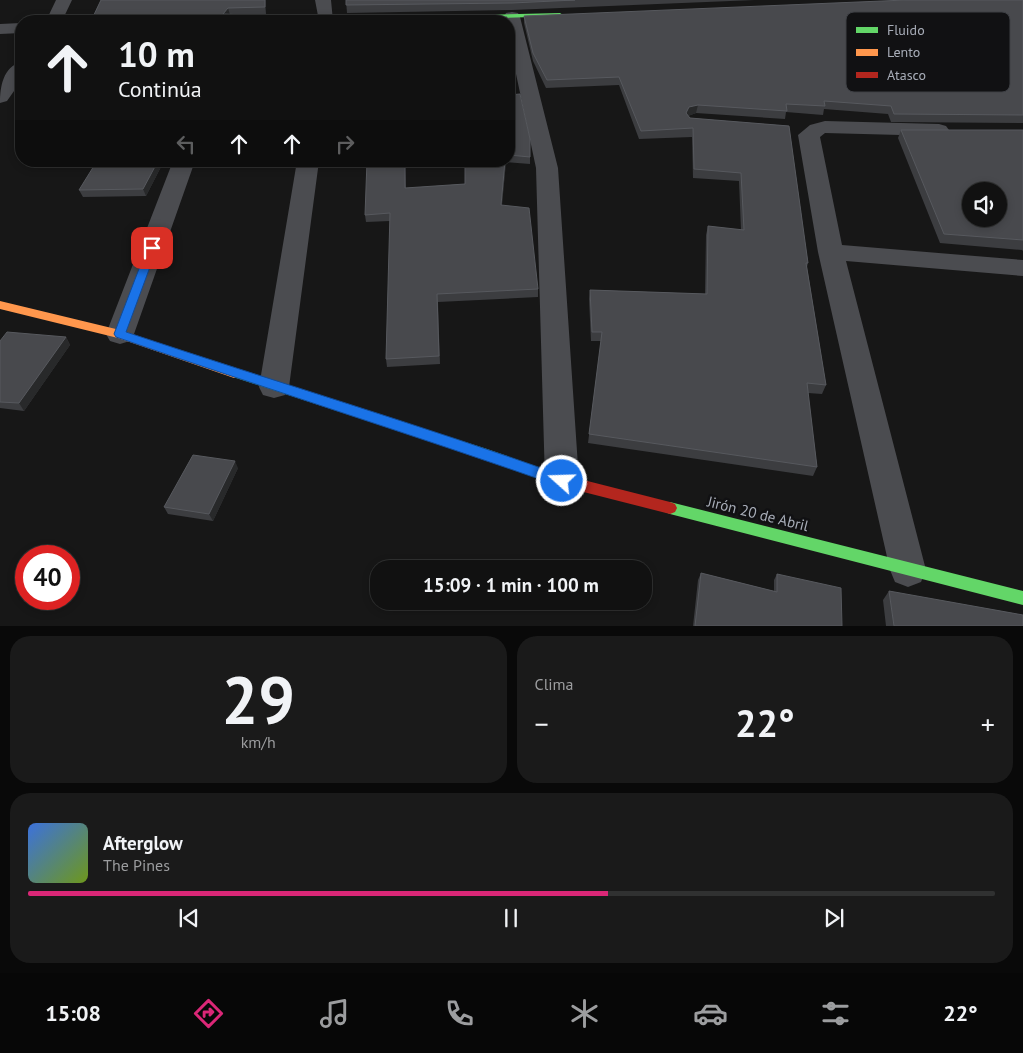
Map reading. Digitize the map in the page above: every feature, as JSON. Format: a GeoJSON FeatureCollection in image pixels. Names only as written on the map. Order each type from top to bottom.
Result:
{"type":"FeatureCollection","features":[{"type":"Feature","properties":{"kind":"street"},"geometry":{"type":"LineString","coordinates":[[57,15],[64,0]]}},
{"type":"Feature","properties":{"kind":"street"},"geometry":{"type":"LineString","coordinates":[[324,0],[326,15]]}},
{"type":"Feature","properties":{"kind":"street"},"geometry":{"type":"LineString","coordinates":[[515,17],[570,15]]}},
{"type":"Feature","properties":{"kind":"street"},"geometry":{"type":"LineString","coordinates":[[0,29],[15,28]]}},
{"type":"Feature","properties":{"kind":"street"},"geometry":{"type":"LineString","coordinates":[[515,30],[547,168],[562,481]]}},
{"type":"Feature","properties":{"kind":"street"},"geometry":{"type":"LineString","coordinates":[[0,97],[15,76]]}},
{"type":"Feature","properties":{"kind":"street"},"geometry":{"type":"LineString","coordinates":[[789,127],[955,130]]}},
{"type":"Feature","properties":{"kind":"street"},"geometry":{"type":"LineString","coordinates":[[817,129],[810,135],[810,144],[832,252],[908,570]]}},
{"type":"Feature","properties":{"kind":"street"},"geometry":{"type":"LineString","coordinates":[[120,334],[182,167]]}},
{"type":"Feature","properties":{"kind":"street"},"geometry":{"type":"LineString","coordinates":[[274,386],[307,167]]}},
{"type":"Feature","properties":{"kind":"street"},"geometry":{"type":"LineString","coordinates":[[832,252],[1023,268]]}},
{"type":"Feature","properties":{"kind":"street","name":"Jirón 20 de Abril"},"geometry":{"type":"LineString","coordinates":[[0,305],[120,334],[274,386],[487,454],[562,481],[1023,598]]}},
{"type":"Feature","properties":{"kind":"building"},"geometry":{"type":"Polygon","coordinates":[[[101,0],[265,0],[265,7],[228,8],[223,14],[244,15],[94,15],[101,0]]]}},
{"type":"Feature","properties":{"kind":"building"},"geometry":{"type":"Polygon","coordinates":[[[346,0],[575,0],[512,3],[346,5],[346,0]]]}},
{"type":"Feature","properties":{"kind":"building"},"geometry":{"type":"Polygon","coordinates":[[[906,0],[1023,0],[1023,115],[894,114],[891,106],[824,101],[825,106],[786,104],[787,111],[698,105],[689,107],[686,113],[690,118],[789,126],[808,263],[806,263],[826,385],[807,383],[817,467],[589,434],[602,332],[592,332],[590,290],[707,294],[708,226],[744,230],[741,173],[694,169],[693,128],[641,131],[619,77],[547,80],[533,53],[524,16],[906,0]]]}},
{"type":"Feature","properties":{"kind":"building"},"geometry":{"type":"Polygon","coordinates":[[[515,94],[520,94],[530,139],[530,157],[515,156],[515,94]]]}},
{"type":"Feature","properties":{"kind":"building"},"geometry":{"type":"Polygon","coordinates":[[[901,130],[1023,130],[1023,240],[944,234],[901,130]]]}},
{"type":"Feature","properties":{"kind":"building"},"geometry":{"type":"Polygon","coordinates":[[[93,167],[155,167],[143,189],[79,190],[93,167]]]}},
{"type":"Feature","properties":{"kind":"building"},"geometry":{"type":"Polygon","coordinates":[[[367,167],[405,167],[405,188],[465,184],[465,167],[504,167],[501,205],[529,208],[538,289],[437,294],[439,356],[386,359],[390,213],[365,215],[367,167]]]}},
{"type":"Feature","properties":{"kind":"building"},"geometry":{"type":"Polygon","coordinates":[[[7,332],[66,337],[19,403],[0,402],[0,341],[7,332]]]}},
{"type":"Feature","properties":{"kind":"building"},"geometry":{"type":"Polygon","coordinates":[[[193,455],[235,461],[209,514],[164,507],[193,455]]]}},
{"type":"Feature","properties":{"kind":"building"},"geometry":{"type":"Polygon","coordinates":[[[701,573],[777,592],[777,574],[841,588],[842,626],[695,626],[701,573]]]}},
{"type":"Feature","properties":{"kind":"building"},"geometry":{"type":"Polygon","coordinates":[[[889,591],[1023,615],[1023,626],[894,626],[889,591]]]}},
{"type":"Feature","properties":{"kind":"traffic: fast"},"geometry":{"type":"LineString","coordinates":[[515,16],[560,15]]}},
{"type":"Feature","properties":{"kind":"traffic: fast"},"geometry":{"type":"LineString","coordinates":[[234,373],[487,454],[556,479]]}},
{"type":"Feature","properties":{"kind":"traffic: fast"},"geometry":{"type":"LineString","coordinates":[[670,508],[1023,598]]}},
{"type":"Feature","properties":{"kind":"traffic: slow"},"geometry":{"type":"LineString","coordinates":[[0,305],[120,334],[234,373]]}},
{"type":"Feature","properties":{"kind":"traffic: jam"},"geometry":{"type":"LineString","coordinates":[[556,479],[670,508]]}},
{"type":"Feature","properties":{"kind":"route"},"geometry":{"type":"LineString","coordinates":[[152,248],[120,334],[274,386],[487,454],[562,481]]}}]}
